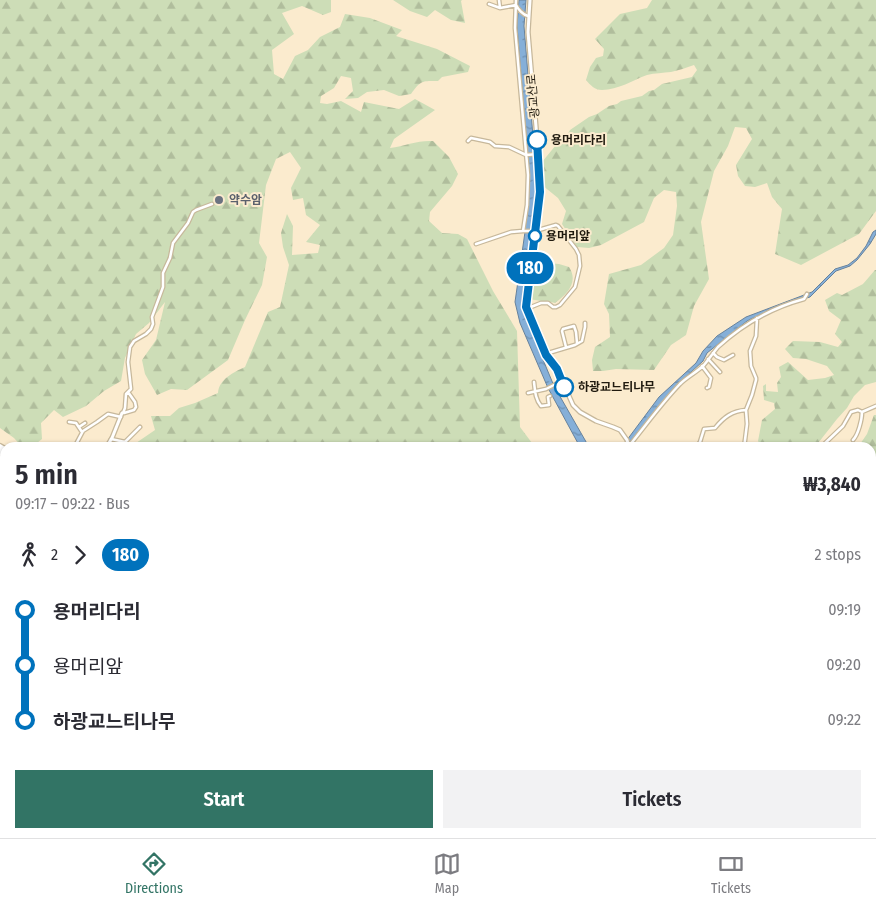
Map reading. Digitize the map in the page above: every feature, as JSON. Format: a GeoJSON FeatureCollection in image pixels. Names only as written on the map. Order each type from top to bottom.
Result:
{"type":"FeatureCollection","features":[{"type":"Feature","properties":{"kind":"street"},"geometry":{"type":"LineString","coordinates":[[499,0],[500,8]]}},
{"type":"Feature","properties":{"kind":"street"},"geometry":{"type":"LineString","coordinates":[[516,0],[515,28],[528,187],[524,231]]}},
{"type":"Feature","properties":{"kind":"street","name":"광교산로"},"geometry":{"type":"LineString","coordinates":[[530,0],[527,15],[528,32],[541,186],[534,231],[526,309],[545,354],[557,369],[574,407],[596,421],[617,429],[628,442]]}},
{"type":"Feature","properties":{"kind":"street"},"geometry":{"type":"LineString","coordinates":[[489,4],[500,8],[517,6],[527,15]]}},
{"type":"Feature","properties":{"kind":"street"},"geometry":{"type":"LineString","coordinates":[[468,142],[470,138],[474,138],[490,142],[495,146],[509,147],[526,154],[537,154]]}},
{"type":"Feature","properties":{"kind":"street"},"geometry":{"type":"LineString","coordinates":[[140,427],[125,442],[111,440],[126,408],[126,394],[131,389],[128,362],[130,346],[151,329],[152,317],[164,288],[162,273],[170,258],[173,244],[183,231],[193,212],[212,204]]}},
{"type":"Feature","properties":{"kind":"street"},"geometry":{"type":"LineString","coordinates":[[476,244],[511,232],[534,231],[556,225],[561,228],[578,252],[580,266],[574,289],[556,307],[548,303],[541,303],[526,309]]}},
{"type":"Feature","properties":{"kind":"street"},"geometry":{"type":"LineString","coordinates":[[632,442],[682,382],[702,366],[733,335],[749,322],[779,306],[804,299],[807,294]]}},
{"type":"Feature","properties":{"kind":"street"},"geometry":{"type":"LineString","coordinates":[[745,442],[747,424],[746,410],[756,380],[751,366],[750,351],[756,336],[757,318]]}},
{"type":"Feature","properties":{"kind":"street"},"geometry":{"type":"LineString","coordinates":[[545,354],[582,341],[585,323]]}},
{"type":"Feature","properties":{"kind":"street"},"geometry":{"type":"LineString","coordinates":[[566,347],[562,330],[574,326],[577,344]]}},
{"type":"Feature","properties":{"kind":"street"},"geometry":{"type":"LineString","coordinates":[[713,353],[724,360],[733,354]]}},
{"type":"Feature","properties":{"kind":"street"},"geometry":{"type":"LineString","coordinates":[[708,359],[720,372]]}},
{"type":"Feature","properties":{"kind":"street"},"geometry":{"type":"LineString","coordinates":[[702,366],[711,378],[710,387],[707,388]]}},
{"type":"Feature","properties":{"kind":"street"},"geometry":{"type":"LineString","coordinates":[[534,382],[537,401],[540,406],[549,405],[548,397],[550,396]]}},
{"type":"Feature","properties":{"kind":"street"},"geometry":{"type":"LineString","coordinates":[[528,393],[555,384]]}},
{"type":"Feature","properties":{"kind":"street"},"geometry":{"type":"LineString","coordinates":[[77,442],[82,432],[108,414],[122,415],[134,410],[136,407],[135,402],[128,392]]}},
{"type":"Feature","properties":{"kind":"street"},"geometry":{"type":"LineString","coordinates":[[827,442],[844,426],[851,412],[858,410],[862,412],[876,406]]}},
{"type":"Feature","properties":{"kind":"street"},"geometry":{"type":"LineString","coordinates":[[700,442],[704,428],[715,428],[731,413],[746,410]]}},
{"type":"Feature","properties":{"kind":"street"},"geometry":{"type":"LineString","coordinates":[[852,440],[857,434],[863,415],[862,412]]}},
{"type":"Feature","properties":{"kind":"street"},"geometry":{"type":"LineString","coordinates":[[70,422],[76,422],[82,432]]}},
{"type":"Feature","properties":{"kind":"street"},"geometry":{"type":"LineString","coordinates":[[79,427],[86,422]]}},
{"type":"Feature","properties":{"kind":"green space"},"geometry":{"type":"Polygon","coordinates":[[[0,0],[331,0],[331,12],[323,15],[302,6],[282,13],[294,34],[272,50],[274,74],[283,79],[295,56],[308,50],[320,37],[340,27],[345,14],[370,18],[402,30],[396,36],[437,49],[470,66],[468,72],[442,77],[438,81],[422,82],[411,94],[399,96],[384,90],[367,92],[358,98],[345,99],[353,91],[351,78],[341,76],[334,88],[321,96],[320,103],[327,104],[341,101],[361,112],[364,102],[399,109],[415,99],[435,110],[394,139],[390,148],[417,142],[433,141],[449,157],[458,174],[452,186],[430,212],[429,221],[442,233],[458,234],[467,239],[493,291],[517,331],[520,427],[531,442],[137,442],[155,430],[151,416],[170,416],[179,408],[218,393],[224,380],[245,367],[268,312],[280,307],[289,265],[281,233],[287,214],[293,226],[292,255],[318,253],[320,245],[306,242],[320,225],[306,215],[303,198],[293,200],[291,188],[301,168],[290,152],[276,159],[266,185],[259,243],[267,257],[262,285],[228,360],[187,390],[171,389],[157,395],[145,374],[142,360],[156,340],[165,302],[149,323],[136,334],[125,358],[121,381],[104,391],[86,406],[63,417],[54,410],[41,423],[42,439],[38,442],[18,442],[0,428],[0,0]]]}},
{"type":"Feature","properties":{"kind":"green space"},"geometry":{"type":"Polygon","coordinates":[[[393,0],[462,0],[465,23],[451,20],[435,10],[427,17],[410,11],[393,0]]]}},
{"type":"Feature","properties":{"kind":"green space"},"geometry":{"type":"Polygon","coordinates":[[[652,0],[876,0],[876,211],[859,234],[801,265],[775,254],[782,209],[772,197],[767,183],[755,187],[745,186],[738,176],[736,165],[752,139],[746,128],[735,127],[728,146],[714,171],[701,222],[709,279],[694,306],[686,335],[671,345],[654,370],[616,369],[593,371],[592,360],[595,347],[610,337],[609,314],[604,304],[609,274],[641,265],[664,248],[673,235],[677,206],[676,192],[664,190],[654,198],[644,222],[601,245],[589,248],[577,247],[562,224],[566,211],[558,198],[542,185],[542,162],[556,145],[564,140],[570,130],[589,117],[621,101],[642,96],[662,84],[692,77],[697,70],[694,65],[671,72],[650,74],[608,90],[597,89],[586,80],[590,67],[596,58],[603,56],[604,49],[595,39],[620,14],[647,8],[652,0]]]}},
{"type":"Feature","properties":{"kind":"green space"},"geometry":{"type":"Polygon","coordinates":[[[534,262],[559,264],[569,267],[572,272],[573,278],[570,287],[564,296],[555,303],[528,298],[534,262]]]}},
{"type":"Feature","properties":{"kind":"green space"},"geometry":{"type":"Polygon","coordinates":[[[876,270],[876,382],[865,385],[854,396],[847,408],[819,442],[759,442],[762,420],[775,409],[774,403],[764,400],[763,386],[766,384],[766,391],[778,392],[777,383],[781,377],[779,367],[788,362],[808,380],[834,375],[827,366],[806,359],[793,358],[785,349],[793,341],[820,342],[838,347],[842,342],[835,334],[841,320],[829,311],[825,300],[837,293],[842,295],[863,284],[876,270]]]}},
{"type":"Feature","properties":{"kind":"green space"},"geometry":{"type":"Polygon","coordinates":[[[874,415],[876,415],[876,442],[861,442],[867,434],[874,415]]]}},
{"type":"Feature","properties":{"kind":"water"},"geometry":{"type":"Polygon","coordinates":[[[519,0],[526,0],[524,26],[537,186],[521,307],[554,386],[586,442],[577,442],[548,388],[520,323],[515,302],[529,187],[517,26],[519,0]]]}},
{"type":"Feature","properties":{"kind":"water"},"geometry":{"type":"Polygon","coordinates":[[[876,230],[876,234],[870,244],[857,260],[850,266],[836,271],[810,297],[778,306],[747,321],[707,353],[703,361],[676,386],[632,440],[625,442],[659,397],[696,363],[703,351],[717,336],[746,317],[812,292],[835,269],[848,265],[857,258],[876,230]]]}},
{"type":"Feature","properties":{"kind":"bus line","name":"180"},"geometry":{"type":"LineString","coordinates":[[537,140],[540,192],[526,307],[546,355],[557,369],[564,387]]}},
{"type":"Feature","properties":{"kind":"place","name":"용머리다리"},"geometry":{"type":"Point","coordinates":[537,140]}},
{"type":"Feature","properties":{"kind":"place","name":"약수암"},"geometry":{"type":"Point","coordinates":[219,200]}},
{"type":"Feature","properties":{"kind":"place","name":"용머리앞"},"geometry":{"type":"Point","coordinates":[535,236]}},
{"type":"Feature","properties":{"kind":"place","name":"하광교느티나무"},"geometry":{"type":"Point","coordinates":[564,387]}}]}
